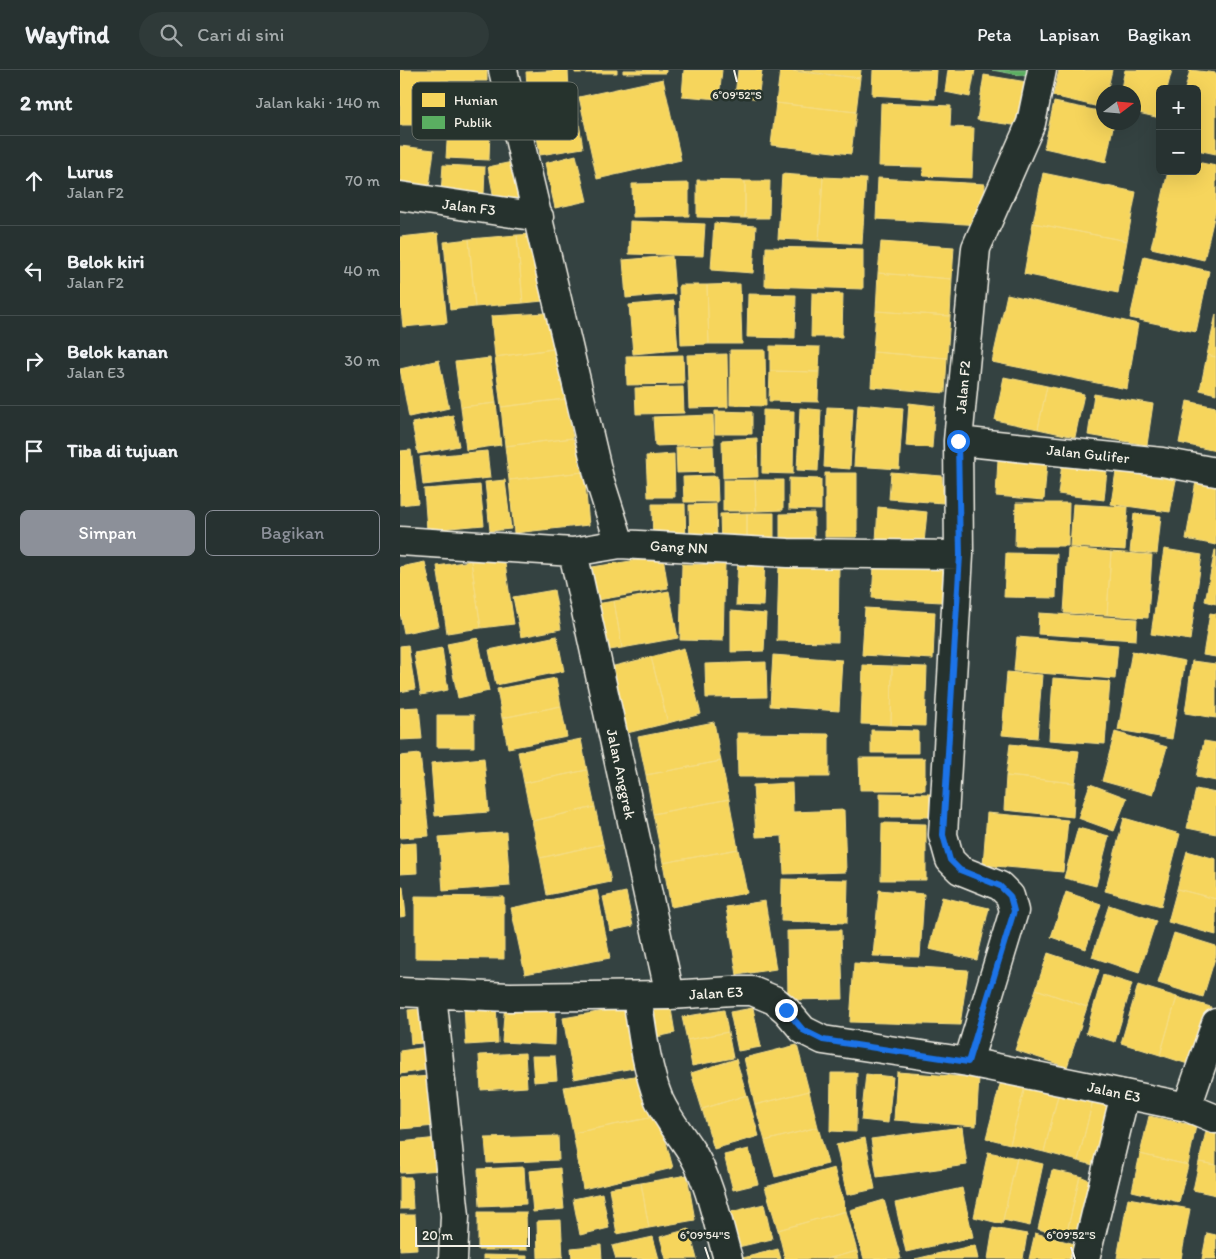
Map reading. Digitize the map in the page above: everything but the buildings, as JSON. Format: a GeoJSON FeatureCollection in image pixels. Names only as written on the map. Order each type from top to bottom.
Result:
{"type":"FeatureCollection","features":[{"type":"Feature","properties":{"kind":"street","name":"Jalan F2"},"geometry":{"type":"LineString","coordinates":[[968,1062],[1014,911],[1010,896],[1000,886],[960,870],[950,860],[943,835],[960,555],[958,441],[976,248],[1031,123],[1042,70]]}},
{"type":"Feature","properties":{"kind":"street"},"geometry":{"type":"LineString","coordinates":[[520,140],[600,478],[620,544]]}},
{"type":"Feature","properties":{"kind":"street","name":"Jalan F3"},"geometry":{"type":"LineString","coordinates":[[400,196],[538,217]]}},
{"type":"Feature","properties":{"kind":"street","name":"Jalan Gulifer"},"geometry":{"type":"LineString","coordinates":[[958,441],[1162,462],[1216,472]]}},
{"type":"Feature","properties":{"kind":"street","name":"Gang NN"},"geometry":{"type":"LineString","coordinates":[[400,541],[573,552],[620,544],[788,553],[960,555]]}},
{"type":"Feature","properties":{"kind":"street","name":"Jalan Anggrek"},"geometry":{"type":"LineString","coordinates":[[573,552],[670,995]]}},
{"type":"Feature","properties":{"kind":"street","name":"Jalan E3"},"geometry":{"type":"LineString","coordinates":[[400,992],[510,997],[637,996],[732,991],[752,992],[774,1000],[786,1010],[803,1030],[823,1040],[968,1062],[1187,1107],[1216,1119]]}},
{"type":"Feature","properties":{"kind":"street"},"geometry":{"type":"LineString","coordinates":[[432,994],[456,1216],[453,1259]]}},
{"type":"Feature","properties":{"kind":"street"},"geometry":{"type":"LineString","coordinates":[[637,996],[646,1050],[659,1099],[675,1129],[694,1155],[705,1180],[728,1259]]}},
{"type":"Feature","properties":{"kind":"street"},"geometry":{"type":"LineString","coordinates":[[1187,1107],[1216,1023]]}},
{"type":"Feature","properties":{"kind":"street"},"geometry":{"type":"LineString","coordinates":[[1085,1259],[1125,1094]]}},
{"type":"Feature","properties":{"kind":"route"},"geometry":{"type":"LineString","coordinates":[[786,1010],[803,1030],[823,1040],[968,1062],[1014,911],[1010,896],[1000,886],[960,870],[950,860],[943,835],[960,555],[958,441]]}}]}
